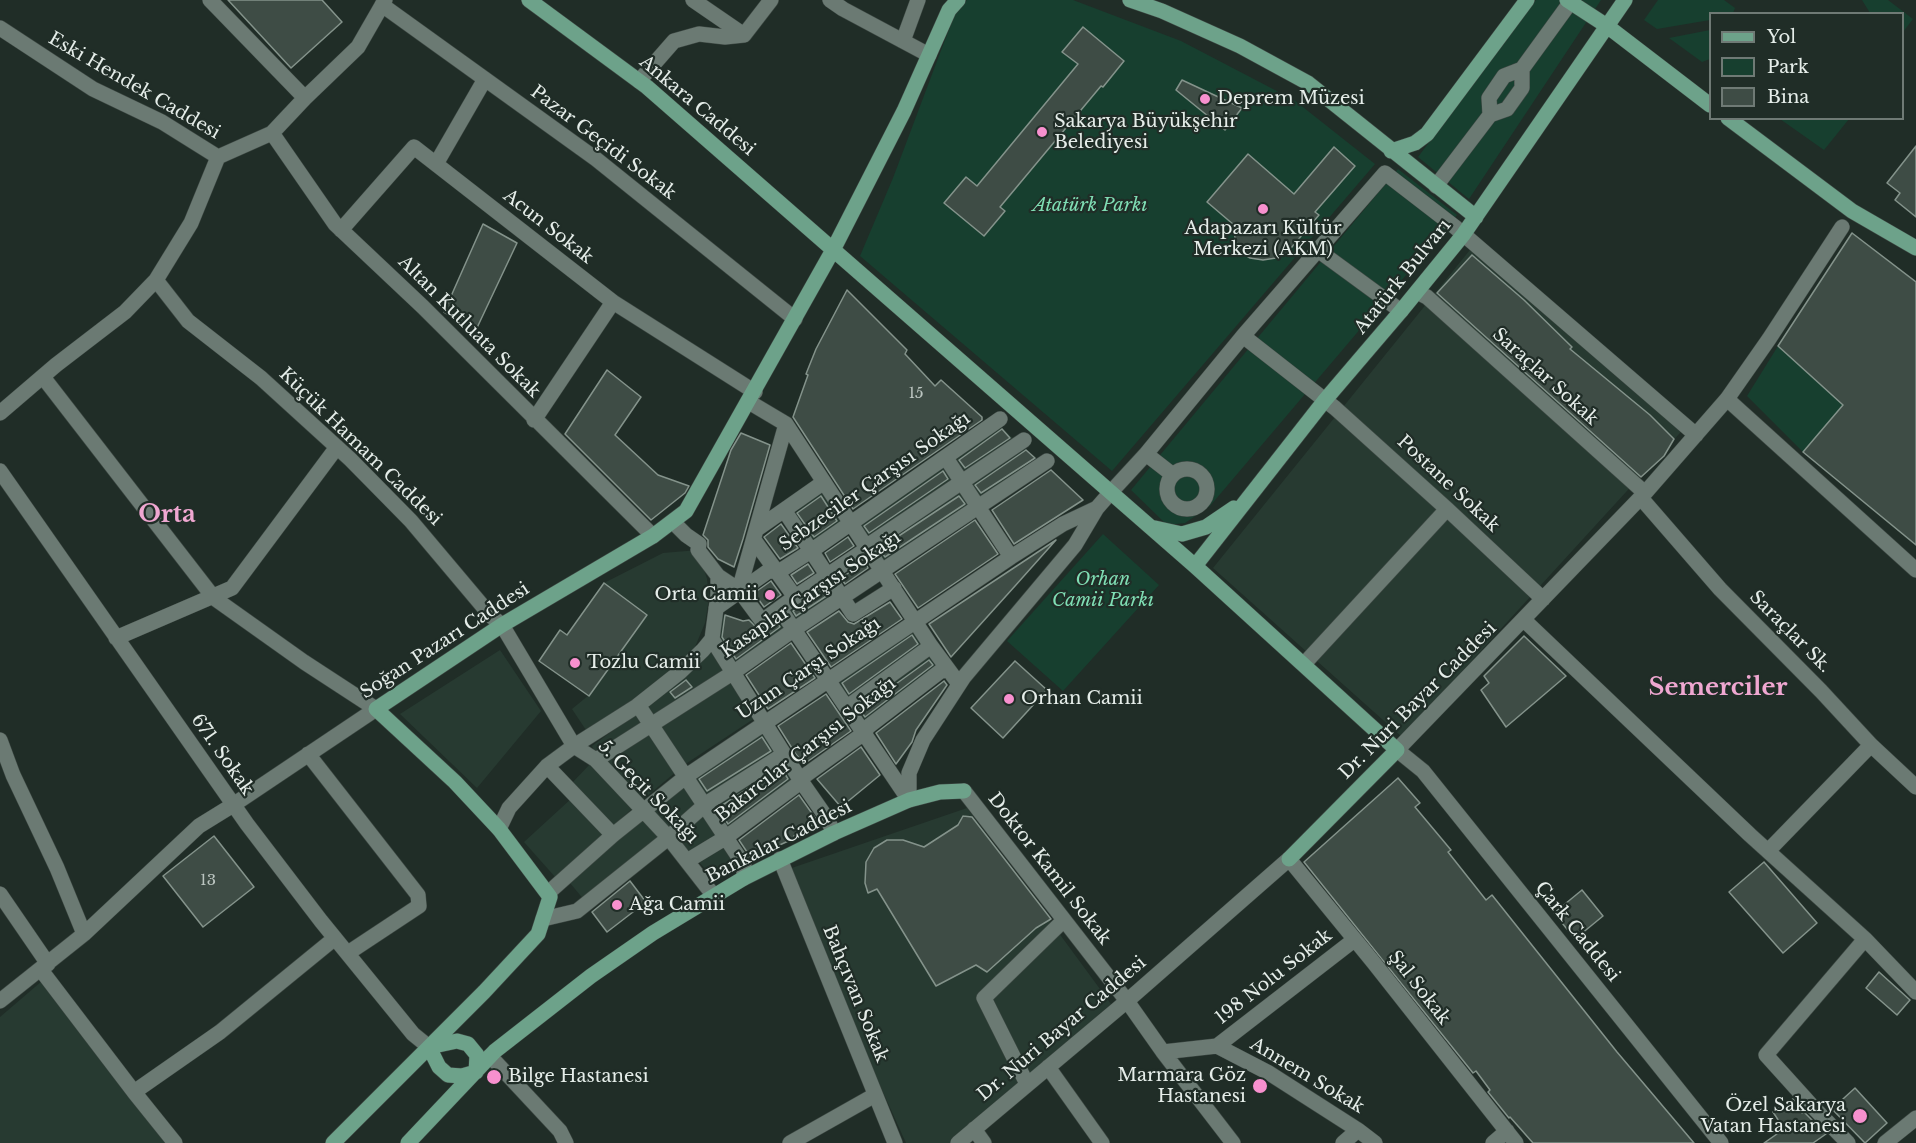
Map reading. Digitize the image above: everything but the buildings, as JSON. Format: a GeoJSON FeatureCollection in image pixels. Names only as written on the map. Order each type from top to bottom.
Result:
{"type":"FeatureCollection","features":[{"type":"Feature","properties":{"kind":"main road","name":"Ankara Caddesi"},"geometry":{"type":"LineString","coordinates":[[530,0],[639,81],[1195,566],[1397,750]]}},
{"type":"Feature","properties":{"kind":"main road","name":"Soğan Pazarı Caddesi"},"geometry":{"type":"LineString","coordinates":[[376,709],[502,625],[653,536],[686,511],[833,250],[904,111],[950,10],[958,0]]}},
{"type":"Feature","properties":{"kind":"main road"},"geometry":{"type":"LineString","coordinates":[[1130,0],[1162,11],[1240,45],[1308,83],[1476,217]]}},
{"type":"Feature","properties":{"kind":"main road"},"geometry":{"type":"LineString","coordinates":[[1397,155],[1427,134],[1527,0]]}},
{"type":"Feature","properties":{"kind":"main road","name":"Atatürk Bulvarı"},"geometry":{"type":"LineString","coordinates":[[1195,566],[1325,400],[1463,235],[1625,0]]}},
{"type":"Feature","properties":{"kind":"main road"},"geometry":{"type":"LineString","coordinates":[[1570,1],[1607,26],[1709,104]]}},
{"type":"Feature","properties":{"kind":"main road"},"geometry":{"type":"LineString","coordinates":[[1731,120],[1852,211],[1916,248]]}},
{"type":"Feature","properties":{"kind":"main road"},"geometry":{"type":"LineString","coordinates":[[1149,526],[1182,534],[1206,527],[1247,499]]}},
{"type":"Feature","properties":{"kind":"main road"},"geometry":{"type":"LineString","coordinates":[[333,1143],[484,992],[538,934],[553,889],[455,782],[376,709]]}},
{"type":"Feature","properties":{"kind":"main road","name":"Dr. Nuri Bayar Caddesi"},"geometry":{"type":"LineString","coordinates":[[1289,859],[1397,750]]}},
{"type":"Feature","properties":{"kind":"main road","name":"Bankalar Caddesi"},"geometry":{"type":"LineString","coordinates":[[476,1072],[493,1053],[591,976],[653,933],[744,878],[909,800],[940,792],[964,791]]}},
{"type":"Feature","properties":{"kind":"main road"},"geometry":{"type":"LineString","coordinates":[[408,1143],[476,1072],[477,1055],[468,1044],[457,1041],[429,1047]]}},
{"type":"Feature","properties":{"kind":"main road"},"geometry":{"type":"LineString","coordinates":[[429,1047],[439,1067],[448,1075],[462,1076],[476,1072]]}},
{"type":"Feature","properties":{"kind":"street"},"geometry":{"type":"LineString","coordinates":[[210,0],[304,98]]}},
{"type":"Feature","properties":{"kind":"street"},"geometry":{"type":"LineString","coordinates":[[693,0],[744,35]]}},
{"type":"Feature","properties":{"kind":"street"},"geometry":{"type":"LineString","coordinates":[[639,81],[674,41],[699,34],[725,37],[744,35],[771,0]]}},
{"type":"Feature","properties":{"kind":"street"},"geometry":{"type":"LineString","coordinates":[[830,0],[929,55]]}},
{"type":"Feature","properties":{"kind":"street"},"geometry":{"type":"LineString","coordinates":[[903,41],[918,0]]}},
{"type":"Feature","properties":{"kind":"street"},"geometry":{"type":"LineString","coordinates":[[1436,186],[1490,115],[1507,109],[1521,88],[1522,69],[1570,1]]}},
{"type":"Feature","properties":{"kind":"street"},"geometry":{"type":"LineString","coordinates":[[0,413],[125,312],[156,280],[191,223],[218,157],[272,133],[304,98],[358,47],[384,3]]}},
{"type":"Feature","properties":{"kind":"street","name":"Pazar Geçidi Sokak"},"geometry":{"type":"LineString","coordinates":[[384,3],[596,159],[795,319]]}},
{"type":"Feature","properties":{"kind":"street","name":"Eski Hendek Caddesi"},"geometry":{"type":"LineString","coordinates":[[0,28],[93,89],[162,122],[218,157]]}},
{"type":"Feature","properties":{"kind":"street"},"geometry":{"type":"LineString","coordinates":[[1490,115],[1489,98],[1504,76],[1522,69]]}},
{"type":"Feature","properties":{"kind":"street"},"geometry":{"type":"LineString","coordinates":[[436,164],[485,79]]}},
{"type":"Feature","properties":{"kind":"street","name":"Altan Kutluata Sokak"},"geometry":{"type":"LineString","coordinates":[[272,133],[335,224],[423,307],[653,536]]}},
{"type":"Feature","properties":{"kind":"street","name":"Acun Sokak"},"geometry":{"type":"LineString","coordinates":[[341,230],[414,147],[613,302],[752,397],[786,424]]}},
{"type":"Feature","properties":{"kind":"street"},"geometry":{"type":"LineString","coordinates":[[909,800],[909,773],[923,740],[959,684],[990,644],[1075,545],[1097,508],[1385,173],[1455,226],[1696,435]]}},
{"type":"Feature","properties":{"kind":"street","name":"Dr. Nuri Bayar Caddesi"},"geometry":{"type":"LineString","coordinates":[[1397,750],[1643,496],[1727,399],[1842,227]]}},
{"type":"Feature","properties":{"kind":"street"},"geometry":{"type":"LineString","coordinates":[[1319,251],[1401,311]]}},
{"type":"Feature","properties":{"kind":"street","name":"Küçük Hamam Caddesi"},"geometry":{"type":"LineString","coordinates":[[156,280],[188,321],[261,378],[337,447],[411,521],[491,616],[502,625],[574,746]]}},
{"type":"Feature","properties":{"kind":"street","name":"Saraçlar Sokak"},"geometry":{"type":"LineString","coordinates":[[1417,292],[1427,297],[1643,496]]}},
{"type":"Feature","properties":{"kind":"street"},"geometry":{"type":"LineString","coordinates":[[534,420],[613,302]]}},
{"type":"Feature","properties":{"kind":"street","name":"Postane Sokak"},"geometry":{"type":"LineString","coordinates":[[1243,336],[1325,400],[1543,599]]}},
{"type":"Feature","properties":{"kind":"street"},"geometry":{"type":"LineString","coordinates":[[43,377],[214,598],[376,709]]}},
{"type":"Feature","properties":{"kind":"street"},"geometry":{"type":"LineString","coordinates":[[1727,399],[1916,570]]}},
{"type":"Feature","properties":{"kind":"street","name":"Sebzeciler Çarşısı Sokağı"},"geometry":{"type":"LineString","coordinates":[[716,608],[767,572],[778,571],[811,551],[999,419]]}},
{"type":"Feature","properties":{"kind":"street"},"geometry":{"type":"LineString","coordinates":[[786,424],[931,646],[959,684]]}},
{"type":"Feature","properties":{"kind":"street"},"geometry":{"type":"LineString","coordinates":[[740,590],[786,424]]}},
{"type":"Feature","properties":{"kind":"street"},"geometry":{"type":"LineString","coordinates":[[673,522],[699,544],[698,550],[718,576],[740,590],[762,621],[1024,440]]}},
{"type":"Feature","properties":{"kind":"street"},"geometry":{"type":"LineString","coordinates":[[116,638],[214,598],[232,588],[337,447]]}},
{"type":"Feature","properties":{"kind":"street"},"geometry":{"type":"LineString","coordinates":[[1146,453],[1173,475]]}},
{"type":"Feature","properties":{"kind":"street"},"geometry":{"type":"LineString","coordinates":[[948,461],[1011,557]]}},
{"type":"Feature","properties":{"kind":"street","name":"Kasaplar Çarşısı Sokağı"},"geometry":{"type":"LineString","coordinates":[[596,760],[734,672],[842,597],[1047,461]]}},
{"type":"Feature","properties":{"kind":"street","name":"671. Sokak"},"geometry":{"type":"LineString","coordinates":[[0,471],[233,805],[335,938],[413,1034],[429,1047]]}},
{"type":"Feature","properties":{"kind":"street"},"geometry":{"type":"LineString","coordinates":[[756,535],[784,510],[824,482]]}},
{"type":"Feature","properties":{"kind":"street","name":"Saraçlar Sk."},"geometry":{"type":"LineString","coordinates":[[1643,496],[1705,574],[1821,691],[1870,745],[1916,788]]}},
{"type":"Feature","properties":{"kind":"street","name":"Uzun Çarşı Sokağı"},"geometry":{"type":"LineString","coordinates":[[553,889],[613,835],[685,777],[1011,557],[1063,524],[1097,508]]}},
{"type":"Feature","properties":{"kind":"street"},"geometry":{"type":"LineString","coordinates":[[1305,664],[1447,509]]}},
{"type":"Feature","properties":{"kind":"street"},"geometry":{"type":"LineString","coordinates":[[784,510],[853,614],[894,588]]}},
{"type":"Feature","properties":{"kind":"street"},"geometry":{"type":"LineString","coordinates":[[756,535],[795,597]]}},
{"type":"Feature","properties":{"kind":"street"},"geometry":{"type":"LineString","coordinates":[[499,829],[510,808],[547,766],[637,706],[703,651],[712,639],[718,576]]}},
{"type":"Feature","properties":{"kind":"street"},"geometry":{"type":"LineString","coordinates":[[780,609],[909,800]]}},
{"type":"Feature","properties":{"kind":"street"},"geometry":{"type":"LineString","coordinates":[[1524,620],[1865,939],[1916,992]]}},
{"type":"Feature","properties":{"kind":"street"},"geometry":{"type":"LineString","coordinates":[[712,639],[826,817],[834,834]]}},
{"type":"Feature","properties":{"kind":"street"},"geometry":{"type":"LineString","coordinates":[[847,708],[931,646]]}},
{"type":"Feature","properties":{"kind":"street","name":"Bakırcılar Çarşısı Sokağı"},"geometry":{"type":"LineString","coordinates":[[687,861],[725,838],[942,670],[948,670]]}},
{"type":"Feature","properties":{"kind":"street"},"geometry":{"type":"LineString","coordinates":[[637,706],[744,866],[744,878]]}},
{"type":"Feature","properties":{"kind":"street","name":"Soğan Pazarı Caddesi"},"geometry":{"type":"LineString","coordinates":[[0,1001],[84,934],[199,826],[376,709]]}},
{"type":"Feature","properties":{"kind":"street"},"geometry":{"type":"LineString","coordinates":[[0,740],[13,775],[57,868],[84,934]]}},
{"type":"Feature","properties":{"kind":"street"},"geometry":{"type":"LineString","coordinates":[[1768,850],[1870,745]]}},
{"type":"Feature","properties":{"kind":"street","name":"5. Geçit Sokağı"},"geometry":{"type":"LineString","coordinates":[[574,746],[596,760],[643,810],[668,837],[714,896]]}},
{"type":"Feature","properties":{"kind":"street","name":"Çark Caddesi"},"geometry":{"type":"LineString","coordinates":[[1397,750],[1422,771],[1721,1143]]}},
{"type":"Feature","properties":{"kind":"street"},"geometry":{"type":"LineString","coordinates":[[308,754],[418,895],[419,906],[348,953]]}},
{"type":"Feature","properties":{"kind":"street"},"geometry":{"type":"LineString","coordinates":[[543,919],[577,911],[704,806],[784,754]]}},
{"type":"Feature","properties":{"kind":"street"},"geometry":{"type":"LineString","coordinates":[[547,766],[613,835]]}},
{"type":"Feature","properties":{"kind":"street","name":"Doktor Kamil Sokak"},"geometry":{"type":"LineString","coordinates":[[964,791],[1127,1001],[1233,1143]]}},
{"type":"Feature","properties":{"kind":"street","name":"Bahçıvan Sokak"},"geometry":{"type":"LineString","coordinates":[[780,859],[895,1143]]}},
{"type":"Feature","properties":{"kind":"street","name":"Dr. Nuri Bayar Caddesi"},"geometry":{"type":"LineString","coordinates":[[958,1143],[1127,1001],[1289,859]]}},
{"type":"Feature","properties":{"kind":"street","name":"Şal Sokak"},"geometry":{"type":"LineString","coordinates":[[1289,859],[1511,1137]]}},
{"type":"Feature","properties":{"kind":"street"},"geometry":{"type":"LineString","coordinates":[[0,894],[44,967],[134,1092],[175,1143]]}},
{"type":"Feature","properties":{"kind":"street"},"geometry":{"type":"LineString","coordinates":[[1027,1084],[984,998],[1064,920]]}},
{"type":"Feature","properties":{"kind":"street"},"geometry":{"type":"LineString","coordinates":[[134,1092],[220,1032],[335,938]]}},
{"type":"Feature","properties":{"kind":"street","name":"198 Nolu Sokak"},"geometry":{"type":"LineString","coordinates":[[1217,1046],[1354,939]]}},
{"type":"Feature","properties":{"kind":"street"},"geometry":{"type":"LineString","coordinates":[[1848,1143],[1766,1055],[1865,939]]}},
{"type":"Feature","properties":{"kind":"street"},"geometry":{"type":"LineString","coordinates":[[1163,1052],[1217,1046]]}},
{"type":"Feature","properties":{"kind":"street","name":"Annem Sokak"},"geometry":{"type":"LineString","coordinates":[[1217,1046],[1269,1073],[1375,1143]]}},
{"type":"Feature","properties":{"kind":"street"},"geometry":{"type":"LineString","coordinates":[[493,1053],[560,1131],[566,1143]]}},
{"type":"Feature","properties":{"kind":"street"},"geometry":{"type":"LineString","coordinates":[[1048,1067],[1102,1143]]}},
{"type":"Feature","properties":{"kind":"street"},"geometry":{"type":"LineString","coordinates":[[790,1143],[875,1095]]}},
{"type":"Feature","properties":{"kind":"street"},"geometry":{"type":"LineString","coordinates":[[1886,1143],[1916,1118]]}},
{"type":"Feature","properties":{"kind":"street"},"geometry":{"type":"LineString","coordinates":[[974,1129],[984,1143]]}},
{"type":"Feature","properties":{"kind":"street"},"geometry":{"type":"LineString","coordinates":[[1343,1143],[1358,1130]]}},
{"type":"Feature","properties":{"kind":"street"},"geometry":{"type":"LineString","coordinates":[[1493,1143],[1511,1137]]}},
{"type":"Feature","properties":{"kind":"shaded area"},"geometry":{"type":"Polygon","coordinates":[[[1478,240],[1690,422],[1402,737],[1213,568],[1478,240]]]}},
{"type":"Feature","properties":{"kind":"shaded area"},"geometry":{"type":"Polygon","coordinates":[[[1000,426],[1016,441],[961,478],[950,461],[1000,426]]]}},
{"type":"Feature","properties":{"kind":"shaded area"},"geometry":{"type":"Polygon","coordinates":[[[1022,446],[1039,461],[977,502],[966,484],[1022,446]]]}},
{"type":"Feature","properties":{"kind":"shaded area"},"geometry":{"type":"Polygon","coordinates":[[[945,461],[957,482],[870,542],[858,523],[900,498],[945,461]]]}},
{"type":"Feature","properties":{"kind":"shaded area"},"geometry":{"type":"Polygon","coordinates":[[[962,487],[974,505],[883,562],[873,547],[962,487]]]}},
{"type":"Feature","properties":{"kind":"shaded area"},"geometry":{"type":"Polygon","coordinates":[[[823,491],[843,524],[811,545],[791,516],[801,508],[800,506],[823,491]]]}},
{"type":"Feature","properties":{"kind":"shaded area"},"geometry":{"type":"Polygon","coordinates":[[[698,550],[707,579],[709,598],[705,623],[695,647],[661,682],[586,730],[572,709],[589,695],[604,583],[663,553],[698,550]]]}},
{"type":"Feature","properties":{"kind":"shaded area"},"geometry":{"type":"Polygon","coordinates":[[[826,579],[836,596],[796,622],[787,607],[826,579]]]}},
{"type":"Feature","properties":{"kind":"shaded area"},"geometry":{"type":"Polygon","coordinates":[[[726,615],[742,621],[752,620],[759,623],[758,630],[779,615],[789,631],[735,665],[717,631],[716,617],[726,615]]]}},
{"type":"Feature","properties":{"kind":"shaded area"},"geometry":{"type":"Polygon","coordinates":[[[915,628],[925,644],[850,700],[837,681],[915,628]]]}},
{"type":"Feature","properties":{"kind":"shaded area"},"geometry":{"type":"Polygon","coordinates":[[[714,647],[730,670],[651,722],[642,711],[714,647]]]}},
{"type":"Feature","properties":{"kind":"shaded area"},"geometry":{"type":"Polygon","coordinates":[[[500,650],[541,711],[477,788],[400,714],[500,650]]]}},
{"type":"Feature","properties":{"kind":"shaded area"},"geometry":{"type":"Polygon","coordinates":[[[929,652],[940,668],[866,722],[855,706],[929,652]]]}},
{"type":"Feature","properties":{"kind":"shaded area"},"geometry":{"type":"Polygon","coordinates":[[[734,677],[758,716],[681,767],[656,728],[734,677]]]}},
{"type":"Feature","properties":{"kind":"shaded area"},"geometry":{"type":"Polygon","coordinates":[[[638,712],[647,725],[596,755],[592,746],[638,712]]]}},
{"type":"Feature","properties":{"kind":"shaded area"},"geometry":{"type":"Polygon","coordinates":[[[650,729],[677,771],[640,802],[603,760],[650,729]]]}},
{"type":"Feature","properties":{"kind":"shaded area"},"geometry":{"type":"Polygon","coordinates":[[[766,730],[779,752],[705,799],[692,780],[766,730]]]}},
{"type":"Feature","properties":{"kind":"shaded area"},"geometry":{"type":"Polygon","coordinates":[[[783,757],[796,778],[725,829],[709,806],[783,757]]]}},
{"type":"Feature","properties":{"kind":"shaded area"},"geometry":{"type":"Polygon","coordinates":[[[592,762],[635,806],[612,827],[571,784],[592,762]]]}},
{"type":"Feature","properties":{"kind":"shaded area"},"geometry":{"type":"Polygon","coordinates":[[[686,783],[699,804],[668,830],[650,812],[686,783]]]}},
{"type":"Feature","properties":{"kind":"shaded area"},"geometry":{"type":"Polygon","coordinates":[[[572,798],[604,833],[556,878],[524,842],[572,798]]]}},
{"type":"Feature","properties":{"kind":"shaded area"},"geometry":{"type":"Polygon","coordinates":[[[967,808],[1111,1004],[953,1143],[906,1143],[783,871],[967,808]]]}},
{"type":"Feature","properties":{"kind":"shaded area"},"geometry":{"type":"Polygon","coordinates":[[[704,811],[721,836],[693,855],[674,836],[704,811]]]}},
{"type":"Feature","properties":{"kind":"shaded area"},"geometry":{"type":"Polygon","coordinates":[[[645,816],[663,835],[585,901],[570,883],[645,816]]]}},
{"type":"Feature","properties":{"kind":"shaded area"},"geometry":{"type":"Polygon","coordinates":[[[724,842],[739,863],[712,876],[696,859],[724,842]]]}},
{"type":"Feature","properties":{"kind":"shaded area"},"geometry":{"type":"Polygon","coordinates":[[[42,981],[166,1143],[0,1143],[0,1017],[42,981]]]}},
{"type":"Feature","properties":{"kind":"green space","name":"Atatürk Parkı"},"geometry":{"type":"Polygon","coordinates":[[[967,0],[1073,0],[1181,41],[1294,100],[1375,164],[1112,471],[860,256],[893,178],[957,8],[967,0]]]}},
{"type":"Feature","properties":{"kind":"green space"},"geometry":{"type":"Polygon","coordinates":[[[1536,0],[1601,0],[1469,199],[1418,157],[1536,0]]]}},
{"type":"Feature","properties":{"kind":"green space"},"geometry":{"type":"Polygon","coordinates":[[[1658,0],[1724,0],[1735,8],[1733,12],[1709,12],[1709,20],[1657,29],[1644,20],[1658,0]]]}},
{"type":"Feature","properties":{"kind":"green space"},"geometry":{"type":"Polygon","coordinates":[[[1862,0],[1888,0],[1904,12],[1869,12],[1862,0]]]}},
{"type":"Feature","properties":{"kind":"green space"},"geometry":{"type":"Polygon","coordinates":[[[1904,12],[1913,19],[1904,31],[1904,12]]]}},
{"type":"Feature","properties":{"kind":"green space"},"geometry":{"type":"Polygon","coordinates":[[[1709,30],[1709,59],[1702,62],[1669,38],[1709,30]]]}},
{"type":"Feature","properties":{"kind":"green space"},"geometry":{"type":"Polygon","coordinates":[[[1781,120],[1848,120],[1824,150],[1781,120]]]}},
{"type":"Feature","properties":{"kind":"green space"},"geometry":{"type":"Polygon","coordinates":[[[1398,169],[1457,215],[1210,506],[1185,523],[1167,525],[1131,490],[1398,169]]]}},
{"type":"Feature","properties":{"kind":"green space"},"geometry":{"type":"Polygon","coordinates":[[[1778,346],[1843,405],[1803,452],[1747,396],[1778,346]]]}},
{"type":"Feature","properties":{"kind":"green space","name":"Orhan Camii Parkı"},"geometry":{"type":"Polygon","coordinates":[[[1103,534],[1159,585],[1063,691],[1007,641],[1103,534]]]}},
{"type":"Feature","properties":{"kind":"place","name":"Deprem Müzesi"},"geometry":{"type":"Point","coordinates":[1205,99]}},
{"type":"Feature","properties":{"kind":"place","name":"Sakarya Büyükşehir Belediyesi"},"geometry":{"type":"Point","coordinates":[1042,132]}},
{"type":"Feature","properties":{"kind":"place","name":"Adapazarı Kültür Merkezi (AKM)"},"geometry":{"type":"Point","coordinates":[1263,209]}},
{"type":"Feature","properties":{"kind":"place","name":"Orta Camii"},"geometry":{"type":"Point","coordinates":[770,595]}},
{"type":"Feature","properties":{"kind":"place","name":"Tozlu Camii"},"geometry":{"type":"Point","coordinates":[575,663]}},
{"type":"Feature","properties":{"kind":"place","name":"Orhan Camii"},"geometry":{"type":"Point","coordinates":[1009,699]}},
{"type":"Feature","properties":{"kind":"place","name":"Ağa Camii"},"geometry":{"type":"Point","coordinates":[617,905]}},
{"type":"Feature","properties":{"kind":"place","name":"Bilge Hastanesi"},"geometry":{"type":"Point","coordinates":[494,1077]}},
{"type":"Feature","properties":{"kind":"place","name":"Marmara Göz Hastanesi"},"geometry":{"type":"Point","coordinates":[1260,1086]}},
{"type":"Feature","properties":{"kind":"place","name":"Özel Sakarya Vatan Hastanesi"},"geometry":{"type":"Point","coordinates":[1860,1116]}},
{"type":"Feature","properties":{"kind":"district","name":"Orta"},"geometry":{"type":"Point","coordinates":[167,515]}},
{"type":"Feature","properties":{"kind":"district","name":"Semerciler"},"geometry":{"type":"Point","coordinates":[1718,688]}}]}
